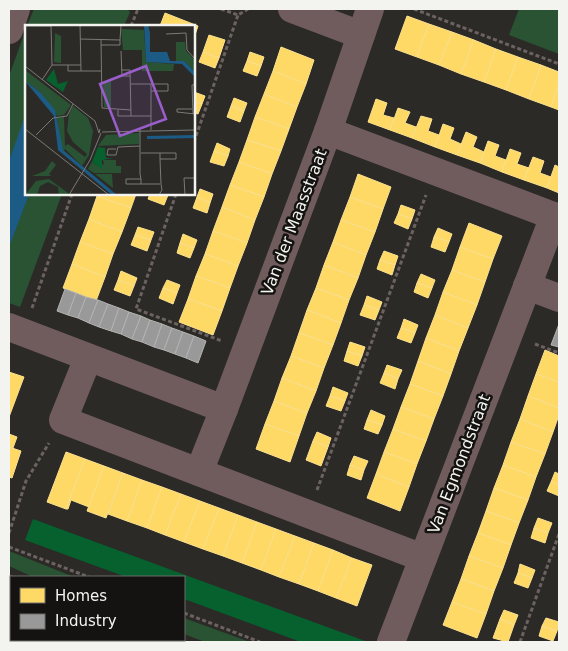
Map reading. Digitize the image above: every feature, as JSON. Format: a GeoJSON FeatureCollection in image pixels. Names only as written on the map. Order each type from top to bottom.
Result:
{"type":"FeatureCollection","features":[{"type":"Feature","properties":{"kind":"street"},"geometry":{"type":"LineString","coordinates":[[9,30],[16,9]]}},
{"type":"Feature","properties":{"kind":"street"},"geometry":{"type":"LineString","coordinates":[[292,9],[361,35]]}},
{"type":"Feature","properties":{"kind":"street","name":"Van der Maasstraat"},"geometry":{"type":"LineString","coordinates":[[199,472],[328,131],[370,9]]}},
{"type":"Feature","properties":{"kind":"street"},"geometry":{"type":"LineString","coordinates":[[328,131],[556,217]]}},
{"type":"Feature","properties":{"kind":"street","name":"Van Egmondstraat"},"geometry":{"type":"LineString","coordinates":[[391,642],[527,286],[556,217]]}},
{"type":"Feature","properties":{"kind":"street"},"geometry":{"type":"LineString","coordinates":[[527,286],[559,298]]}},
{"type":"Feature","properties":{"kind":"street"},"geometry":{"type":"LineString","coordinates":[[16,329],[224,409]]}},
{"type":"Feature","properties":{"kind":"street"},"geometry":{"type":"LineString","coordinates":[[88,358],[63,420],[423,558]]}},
{"type":"Feature","properties":{"kind":"path"},"geometry":{"type":"LineString","coordinates":[[131,25],[138,9]]}},
{"type":"Feature","properties":{"kind":"path"},"geometry":{"type":"LineString","coordinates":[[220,9],[238,15]]}},
{"type":"Feature","properties":{"kind":"path"},"geometry":{"type":"LineString","coordinates":[[195,139],[238,15],[248,9]]}},
{"type":"Feature","properties":{"kind":"path"},"geometry":{"type":"LineString","coordinates":[[414,9],[559,64]]}},
{"type":"Feature","properties":{"kind":"path"},"geometry":{"type":"LineString","coordinates":[[308,514],[435,172]]}},
{"type":"Feature","properties":{"kind":"path"},"geometry":{"type":"LineString","coordinates":[[16,329],[72,195]]}},
{"type":"Feature","properties":{"kind":"path"},"geometry":{"type":"LineString","coordinates":[[176,195],[136,309],[245,350]]}},
{"type":"Feature","properties":{"kind":"path"},"geometry":{"type":"LineString","coordinates":[[9,533],[26,481],[63,420]]}},
{"type":"Feature","properties":{"kind":"path"},"geometry":{"type":"LineString","coordinates":[[520,642],[559,534]]}},
{"type":"Feature","properties":{"kind":"path"},"geometry":{"type":"LineString","coordinates":[[9,547],[86,576]]}},
{"type":"Feature","properties":{"kind":"path"},"geometry":{"type":"LineString","coordinates":[[185,613],[260,642]]}},
{"type":"Feature","properties":{"kind":"green space"},"geometry":{"type":"Polygon","coordinates":[[[34,9],[127,9],[130,12],[124,25],[27,25],[34,9]]]}},
{"type":"Feature","properties":{"kind":"green space"},"geometry":{"type":"Polygon","coordinates":[[[519,9],[559,9],[559,54],[509,35],[519,9]]]}},
{"type":"Feature","properties":{"kind":"green space"},"geometry":{"type":"Polygon","coordinates":[[[25,32],[25,195],[62,195],[20,307],[9,303],[9,76],[25,32]]]}},
{"type":"Feature","properties":{"kind":"green space"},"geometry":{"type":"Polygon","coordinates":[[[33,519],[368,642],[301,642],[185,599],[185,576],[123,576],[25,540],[33,519]]]}},
{"type":"Feature","properties":{"kind":"green space"},"geometry":{"type":"Polygon","coordinates":[[[9,551],[72,576],[31,576],[9,566],[9,551]]]}},
{"type":"Feature","properties":{"kind":"green space"},"geometry":{"type":"Polygon","coordinates":[[[185,618],[250,642],[205,642],[185,634],[185,618]]]}},
{"type":"Feature","properties":{"kind":"green space"},"geometry":{"type":"Polygon","coordinates":[[[10,623],[10,641],[63,642],[9,642],[10,623]]]}},
{"type":"Feature","properties":{"kind":"water"},"geometry":{"type":"Polygon","coordinates":[[[25,116],[25,195],[29,195],[9,247],[9,161],[25,116]]]}},
{"type":"Feature","properties":{"kind":"building: Homes"},"geometry":{"type":"Polygon","coordinates":[[[165,13],[198,26],[195,35],[195,25],[160,25],[165,13]]]}},
{"type":"Feature","properties":{"kind":"building: Homes"},"geometry":{"type":"Polygon","coordinates":[[[407,16],[429,24],[417,57],[395,49],[407,16]]]}},
{"type":"Feature","properties":{"kind":"building: Homes"},"geometry":{"type":"Polygon","coordinates":[[[429,24],[452,32],[439,65],[417,57],[429,24]]]}},
{"type":"Feature","properties":{"kind":"building: Homes"},"geometry":{"type":"Polygon","coordinates":[[[452,32],[474,40],[461,74],[439,65],[452,32]]]}},
{"type":"Feature","properties":{"kind":"building: Homes"},"geometry":{"type":"Polygon","coordinates":[[[209,35],[225,40],[219,58],[203,52],[209,35]]]}},
{"type":"Feature","properties":{"kind":"building: Homes"},"geometry":{"type":"Polygon","coordinates":[[[474,40],[496,49],[484,82],[461,74],[474,40]]]}},
{"type":"Feature","properties":{"kind":"building: Homes"},"geometry":{"type":"Polygon","coordinates":[[[281,47],[314,60],[306,84],[273,71],[281,47]]]}},
{"type":"Feature","properties":{"kind":"building: Homes"},"geometry":{"type":"Polygon","coordinates":[[[496,49],[518,57],[506,90],[484,82],[496,49]]]}},
{"type":"Feature","properties":{"kind":"building: Homes"},"geometry":{"type":"Polygon","coordinates":[[[203,52],[219,58],[215,68],[199,62],[203,52]]]}},
{"type":"Feature","properties":{"kind":"building: Homes"},"geometry":{"type":"Polygon","coordinates":[[[250,52],[264,57],[261,66],[247,61],[250,52]]]}},
{"type":"Feature","properties":{"kind":"building: Homes"},"geometry":{"type":"Polygon","coordinates":[[[518,57],[541,65],[529,99],[506,90],[518,57]]]}},
{"type":"Feature","properties":{"kind":"building: Homes"},"geometry":{"type":"Polygon","coordinates":[[[247,61],[261,66],[257,76],[243,71],[247,61]]]}},
{"type":"Feature","properties":{"kind":"building: Homes"},"geometry":{"type":"Polygon","coordinates":[[[541,65],[559,72],[559,84],[551,107],[529,99],[541,65]]]}},
{"type":"Feature","properties":{"kind":"building: Homes"},"geometry":{"type":"Polygon","coordinates":[[[273,71],[306,84],[297,107],[264,94],[273,71]]]}},
{"type":"Feature","properties":{"kind":"building: Homes"},"geometry":{"type":"Polygon","coordinates":[[[559,84],[559,110],[551,107],[559,84]]]}},
{"type":"Feature","properties":{"kind":"building: Homes"},"geometry":{"type":"Polygon","coordinates":[[[195,92],[205,96],[202,104],[195,101],[195,92]]]}},
{"type":"Feature","properties":{"kind":"building: Homes"},"geometry":{"type":"Polygon","coordinates":[[[264,94],[297,107],[289,129],[255,117],[264,94]]]}},
{"type":"Feature","properties":{"kind":"building: Homes"},"geometry":{"type":"Polygon","coordinates":[[[234,98],[247,103],[244,111],[231,106],[234,98]]]}},
{"type":"Feature","properties":{"kind":"building: Homes"},"geometry":{"type":"Polygon","coordinates":[[[376,99],[387,103],[383,115],[394,118],[390,130],[368,122],[376,99]]]}},
{"type":"Feature","properties":{"kind":"building: Homes"},"geometry":{"type":"Polygon","coordinates":[[[195,101],[202,104],[198,114],[195,113],[195,101]]]}},
{"type":"Feature","properties":{"kind":"building: Homes"},"geometry":{"type":"Polygon","coordinates":[[[231,106],[244,111],[240,122],[227,117],[231,106]]]}},
{"type":"Feature","properties":{"kind":"building: Homes"},"geometry":{"type":"Polygon","coordinates":[[[398,108],[410,112],[405,123],[416,127],[412,138],[390,130],[398,108]]]}},
{"type":"Feature","properties":{"kind":"building: Homes"},"geometry":{"type":"Polygon","coordinates":[[[421,116],[432,119],[428,131],[439,135],[435,147],[412,138],[421,116]]]}},
{"type":"Feature","properties":{"kind":"building: Homes"},"geometry":{"type":"Polygon","coordinates":[[[255,117],[289,129],[281,151],[247,140],[255,117]]]}},
{"type":"Feature","properties":{"kind":"building: Homes"},"geometry":{"type":"Polygon","coordinates":[[[443,124],[454,128],[450,139],[461,144],[457,155],[435,147],[443,124]]]}},
{"type":"Feature","properties":{"kind":"building: Homes"},"geometry":{"type":"Polygon","coordinates":[[[466,132],[477,137],[473,147],[484,152],[480,163],[457,155],[466,132]]]}},
{"type":"Feature","properties":{"kind":"building: Homes"},"geometry":{"type":"Polygon","coordinates":[[[247,140],[281,151],[272,174],[239,162],[247,140]]]}},
{"type":"Feature","properties":{"kind":"building: Homes"},"geometry":{"type":"Polygon","coordinates":[[[488,141],[499,145],[495,156],[506,160],[502,172],[480,163],[488,141]]]}},
{"type":"Feature","properties":{"kind":"building: Homes"},"geometry":{"type":"Polygon","coordinates":[[[217,143],[230,149],[228,156],[214,151],[217,143]]]}},
{"type":"Feature","properties":{"kind":"building: Homes"},"geometry":{"type":"Polygon","coordinates":[[[510,149],[521,153],[517,164],[529,168],[524,180],[502,172],[510,149]]]}},
{"type":"Feature","properties":{"kind":"building: Homes"},"geometry":{"type":"Polygon","coordinates":[[[214,151],[228,156],[224,166],[210,162],[214,151]]]}},
{"type":"Feature","properties":{"kind":"building: Homes"},"geometry":{"type":"Polygon","coordinates":[[[533,157],[544,161],[540,173],[551,177],[547,188],[524,180],[533,157]]]}},
{"type":"Feature","properties":{"kind":"building: Homes"},"geometry":{"type":"Polygon","coordinates":[[[239,162],[272,174],[264,197],[230,185],[239,162]]]}},
{"type":"Feature","properties":{"kind":"building: Homes"},"geometry":{"type":"Polygon","coordinates":[[[555,165],[559,167],[559,193],[547,188],[555,165]]]}},
{"type":"Feature","properties":{"kind":"building: Homes"},"geometry":{"type":"Polygon","coordinates":[[[358,174],[391,187],[383,209],[350,197],[358,174]]]}},
{"type":"Feature","properties":{"kind":"building: Homes"},"geometry":{"type":"Polygon","coordinates":[[[230,185],[264,197],[255,220],[222,207],[230,185]]]}},
{"type":"Feature","properties":{"kind":"building: Homes"},"geometry":{"type":"Polygon","coordinates":[[[200,189],[213,194],[210,203],[197,197],[200,189]]]}},
{"type":"Feature","properties":{"kind":"building: Homes"},"geometry":{"type":"Polygon","coordinates":[[[98,195],[136,195],[131,208],[98,195]]]}},
{"type":"Feature","properties":{"kind":"building: Homes"},"geometry":{"type":"Polygon","coordinates":[[[150,195],[168,195],[164,205],[148,199],[150,195]]]}},
{"type":"Feature","properties":{"kind":"building: Homes"},"geometry":{"type":"Polygon","coordinates":[[[97,196],[131,208],[122,232],[89,219],[97,196]]]}},
{"type":"Feature","properties":{"kind":"building: Homes"},"geometry":{"type":"Polygon","coordinates":[[[197,197],[210,203],[207,213],[193,208],[197,197]]]}},
{"type":"Feature","properties":{"kind":"building: Homes"},"geometry":{"type":"Polygon","coordinates":[[[350,197],[383,209],[375,232],[341,220],[350,197]]]}},
{"type":"Feature","properties":{"kind":"building: Homes"},"geometry":{"type":"Polygon","coordinates":[[[401,205],[415,210],[412,219],[398,214],[401,205]]]}},
{"type":"Feature","properties":{"kind":"building: Homes"},"geometry":{"type":"Polygon","coordinates":[[[222,207],[255,220],[247,243],[213,231],[222,207]]]}},
{"type":"Feature","properties":{"kind":"building: Homes"},"geometry":{"type":"Polygon","coordinates":[[[398,214],[412,219],[408,229],[394,223],[398,214]]]}},
{"type":"Feature","properties":{"kind":"building: Homes"},"geometry":{"type":"Polygon","coordinates":[[[89,219],[122,232],[113,254],[80,242],[89,219]]]}},
{"type":"Feature","properties":{"kind":"building: Homes"},"geometry":{"type":"Polygon","coordinates":[[[341,220],[375,232],[366,255],[333,242],[341,220]]]}},
{"type":"Feature","properties":{"kind":"building: Homes"},"geometry":{"type":"Polygon","coordinates":[[[469,223],[502,236],[493,259],[460,247],[469,223]]]}},
{"type":"Feature","properties":{"kind":"building: Homes"},"geometry":{"type":"Polygon","coordinates":[[[138,227],[154,232],[151,240],[135,235],[138,227]]]}},
{"type":"Feature","properties":{"kind":"building: Homes"},"geometry":{"type":"Polygon","coordinates":[[[438,228],[452,234],[449,242],[434,237],[438,228]]]}},
{"type":"Feature","properties":{"kind":"building: Homes"},"geometry":{"type":"Polygon","coordinates":[[[213,231],[247,243],[238,266],[205,254],[213,231]]]}},
{"type":"Feature","properties":{"kind":"building: Homes"},"geometry":{"type":"Polygon","coordinates":[[[183,234],[197,240],[194,248],[180,243],[183,234]]]}},
{"type":"Feature","properties":{"kind":"building: Homes"},"geometry":{"type":"Polygon","coordinates":[[[135,235],[151,240],[147,251],[131,245],[135,235]]]}},
{"type":"Feature","properties":{"kind":"building: Homes"},"geometry":{"type":"Polygon","coordinates":[[[434,237],[449,242],[445,252],[431,247],[434,237]]]}},
{"type":"Feature","properties":{"kind":"building: Homes"},"geometry":{"type":"Polygon","coordinates":[[[80,242],[113,254],[105,277],[72,264],[80,242]]]}},
{"type":"Feature","properties":{"kind":"building: Homes"},"geometry":{"type":"Polygon","coordinates":[[[333,242],[366,255],[358,278],[324,265],[333,242]]]}},
{"type":"Feature","properties":{"kind":"building: Homes"},"geometry":{"type":"Polygon","coordinates":[[[180,243],[194,248],[190,258],[177,253],[180,243]]]}},
{"type":"Feature","properties":{"kind":"building: Homes"},"geometry":{"type":"Polygon","coordinates":[[[460,247],[493,259],[485,282],[452,270],[460,247]]]}},
{"type":"Feature","properties":{"kind":"building: Homes"},"geometry":{"type":"Polygon","coordinates":[[[384,251],[398,256],[395,265],[380,260],[384,251]]]}},
{"type":"Feature","properties":{"kind":"building: Homes"},"geometry":{"type":"Polygon","coordinates":[[[205,254],[238,266],[230,288],[196,276],[205,254]]]}},
{"type":"Feature","properties":{"kind":"building: Homes"},"geometry":{"type":"Polygon","coordinates":[[[380,260],[395,265],[392,275],[377,269],[380,260]]]}},
{"type":"Feature","properties":{"kind":"building: Homes"},"geometry":{"type":"Polygon","coordinates":[[[72,264],[105,277],[96,301],[63,288],[72,264]]]}},
{"type":"Feature","properties":{"kind":"building: Homes"},"geometry":{"type":"Polygon","coordinates":[[[324,265],[358,278],[349,300],[316,288],[324,265]]]}},
{"type":"Feature","properties":{"kind":"building: Homes"},"geometry":{"type":"Polygon","coordinates":[[[452,270],[485,282],[477,305],[443,292],[452,270]]]}},
{"type":"Feature","properties":{"kind":"building: Homes"},"geometry":{"type":"Polygon","coordinates":[[[121,271],[137,278],[134,286],[118,280],[121,271]]]}},
{"type":"Feature","properties":{"kind":"building: Homes"},"geometry":{"type":"Polygon","coordinates":[[[421,274],[435,280],[432,288],[417,283],[421,274]]]}},
{"type":"Feature","properties":{"kind":"building: Homes"},"geometry":{"type":"Polygon","coordinates":[[[196,276],[230,288],[222,311],[188,299],[196,276]]]}},
{"type":"Feature","properties":{"kind":"building: Homes"},"geometry":{"type":"Polygon","coordinates":[[[118,280],[134,286],[130,296],[114,290],[118,280]]]}},
{"type":"Feature","properties":{"kind":"building: Homes"},"geometry":{"type":"Polygon","coordinates":[[[167,280],[180,285],[177,293],[163,288],[167,280]]]}},
{"type":"Feature","properties":{"kind":"building: Homes"},"geometry":{"type":"Polygon","coordinates":[[[417,283],[432,288],[428,298],[414,292],[417,283]]]}},
{"type":"Feature","properties":{"kind":"building: Homes"},"geometry":{"type":"Polygon","coordinates":[[[163,288],[177,293],[173,304],[159,298],[163,288]]]}},
{"type":"Feature","properties":{"kind":"building: Homes"},"geometry":{"type":"Polygon","coordinates":[[[316,288],[349,300],[341,323],[307,310],[316,288]]]}},
{"type":"Feature","properties":{"kind":"building: Homes"},"geometry":{"type":"Polygon","coordinates":[[[443,292],[477,305],[468,328],[435,315],[443,292]]]}},
{"type":"Feature","properties":{"kind":"building: Homes"},"geometry":{"type":"Polygon","coordinates":[[[367,296],[382,302],[379,310],[364,305],[367,296]]]}},
{"type":"Feature","properties":{"kind":"building: Homes"},"geometry":{"type":"Polygon","coordinates":[[[188,299],[222,311],[213,335],[179,322],[188,299]]]}},
{"type":"Feature","properties":{"kind":"building: Homes"},"geometry":{"type":"Polygon","coordinates":[[[364,305],[379,310],[375,320],[360,315],[364,305]]]}},
{"type":"Feature","properties":{"kind":"building: Homes"},"geometry":{"type":"Polygon","coordinates":[[[307,310],[341,323],[333,345],[299,333],[307,310]]]}},
{"type":"Feature","properties":{"kind":"building: Homes"},"geometry":{"type":"Polygon","coordinates":[[[435,315],[468,328],[459,351],[426,338],[435,315]]]}},
{"type":"Feature","properties":{"kind":"building: Homes"},"geometry":{"type":"Polygon","coordinates":[[[404,319],[418,325],[415,333],[401,328],[404,319]]]}},
{"type":"Feature","properties":{"kind":"building: Homes"},"geometry":{"type":"Polygon","coordinates":[[[401,328],[415,333],[411,343],[397,338],[401,328]]]}},
{"type":"Feature","properties":{"kind":"building: Homes"},"geometry":{"type":"Polygon","coordinates":[[[299,333],[333,345],[324,368],[291,356],[299,333]]]}},
{"type":"Feature","properties":{"kind":"building: Homes"},"geometry":{"type":"Polygon","coordinates":[[[426,338],[459,351],[451,374],[418,361],[426,338]]]}},
{"type":"Feature","properties":{"kind":"building: Homes"},"geometry":{"type":"Polygon","coordinates":[[[350,342],[365,347],[362,356],[347,351],[350,342]]]}},
{"type":"Feature","properties":{"kind":"building: Homes"},"geometry":{"type":"Polygon","coordinates":[[[545,350],[559,356],[559,382],[536,374],[545,350]]]}},
{"type":"Feature","properties":{"kind":"building: Homes"},"geometry":{"type":"Polygon","coordinates":[[[347,351],[362,356],[358,366],[344,361],[347,351]]]}},
{"type":"Feature","properties":{"kind":"building: Homes"},"geometry":{"type":"Polygon","coordinates":[[[291,356],[324,368],[316,391],[282,378],[291,356]]]}},
{"type":"Feature","properties":{"kind":"building: Homes"},"geometry":{"type":"Polygon","coordinates":[[[418,361],[451,374],[443,396],[410,384],[418,361]]]}},
{"type":"Feature","properties":{"kind":"building: Homes"},"geometry":{"type":"Polygon","coordinates":[[[387,365],[402,370],[398,379],[384,373],[387,365]]]}},
{"type":"Feature","properties":{"kind":"building: Homes"},"geometry":{"type":"Polygon","coordinates":[[[9,372],[24,377],[9,417],[9,372]]]}},
{"type":"Feature","properties":{"kind":"building: Homes"},"geometry":{"type":"Polygon","coordinates":[[[384,373],[398,379],[395,389],[380,383],[384,373]]]}},
{"type":"Feature","properties":{"kind":"building: Homes"},"geometry":{"type":"Polygon","coordinates":[[[536,374],[559,382],[559,408],[528,396],[536,374]]]}},
{"type":"Feature","properties":{"kind":"building: Homes"},"geometry":{"type":"Polygon","coordinates":[[[282,378],[316,391],[307,413],[274,401],[282,378]]]}},
{"type":"Feature","properties":{"kind":"building: Homes"},"geometry":{"type":"Polygon","coordinates":[[[410,384],[443,396],[434,419],[401,407],[410,384]]]}},
{"type":"Feature","properties":{"kind":"building: Homes"},"geometry":{"type":"Polygon","coordinates":[[[333,387],[348,393],[345,401],[330,396],[333,387]]]}},
{"type":"Feature","properties":{"kind":"building: Homes"},"geometry":{"type":"Polygon","coordinates":[[[330,396],[345,401],[341,411],[326,406],[330,396]]]}},
{"type":"Feature","properties":{"kind":"building: Homes"},"geometry":{"type":"Polygon","coordinates":[[[528,396],[559,408],[559,415],[553,432],[520,419],[528,396]]]}},
{"type":"Feature","properties":{"kind":"building: Homes"},"geometry":{"type":"Polygon","coordinates":[[[274,401],[307,413],[299,436],[265,424],[274,401]]]}},
{"type":"Feature","properties":{"kind":"building: Homes"},"geometry":{"type":"Polygon","coordinates":[[[401,407],[434,419],[426,441],[393,429],[401,407]]]}},
{"type":"Feature","properties":{"kind":"building: Homes"},"geometry":{"type":"Polygon","coordinates":[[[371,410],[385,416],[382,425],[367,420],[371,410]]]}},
{"type":"Feature","properties":{"kind":"building: Homes"},"geometry":{"type":"Polygon","coordinates":[[[520,419],[553,432],[545,454],[511,442],[520,419]]]}},
{"type":"Feature","properties":{"kind":"building: Homes"},"geometry":{"type":"Polygon","coordinates":[[[367,420],[382,425],[378,434],[364,429],[367,420]]]}},
{"type":"Feature","properties":{"kind":"building: Homes"},"geometry":{"type":"Polygon","coordinates":[[[265,424],[299,436],[290,462],[256,449],[265,424]]]}},
{"type":"Feature","properties":{"kind":"building: Homes"},"geometry":{"type":"Polygon","coordinates":[[[393,429],[426,441],[417,464],[384,452],[393,429]]]}},
{"type":"Feature","properties":{"kind":"building: Homes"},"geometry":{"type":"Polygon","coordinates":[[[317,432],[331,438],[328,447],[313,441],[317,432]]]}},
{"type":"Feature","properties":{"kind":"building: Homes"},"geometry":{"type":"Polygon","coordinates":[[[9,434],[17,437],[13,448],[9,447],[9,434]]]}},
{"type":"Feature","properties":{"kind":"building: Homes"},"geometry":{"type":"Polygon","coordinates":[[[313,441],[328,447],[321,466],[306,460],[313,441]]]}},
{"type":"Feature","properties":{"kind":"building: Homes"},"geometry":{"type":"Polygon","coordinates":[[[511,442],[545,454],[536,477],[503,465],[511,442]]]}},
{"type":"Feature","properties":{"kind":"building: Homes"},"geometry":{"type":"Polygon","coordinates":[[[9,447],[21,451],[12,478],[9,477],[9,447]]]}},
{"type":"Feature","properties":{"kind":"building: Homes"},"geometry":{"type":"Polygon","coordinates":[[[66,452],[85,459],[66,509],[47,502],[66,452]]]}},
{"type":"Feature","properties":{"kind":"building: Homes"},"geometry":{"type":"Polygon","coordinates":[[[384,452],[417,464],[409,487],[376,474],[384,452]]]}},
{"type":"Feature","properties":{"kind":"building: Homes"},"geometry":{"type":"Polygon","coordinates":[[[354,456],[368,461],[364,470],[350,465],[354,456]]]}},
{"type":"Feature","properties":{"kind":"building: Homes"},"geometry":{"type":"Polygon","coordinates":[[[85,459],[104,466],[89,507],[71,500],[68,509],[66,509],[85,459]]]}},
{"type":"Feature","properties":{"kind":"building: Homes"},"geometry":{"type":"Polygon","coordinates":[[[350,465],[364,470],[361,480],[347,475],[350,465]]]}},
{"type":"Feature","properties":{"kind":"building: Homes"},"geometry":{"type":"Polygon","coordinates":[[[503,465],[536,477],[528,500],[494,488],[503,465]]]}},
{"type":"Feature","properties":{"kind":"building: Homes"},"geometry":{"type":"Polygon","coordinates":[[[104,466],[123,473],[106,518],[87,511],[104,466]]]}},
{"type":"Feature","properties":{"kind":"building: Homes"},"geometry":{"type":"Polygon","coordinates":[[[555,472],[559,474],[559,485],[551,482],[555,472]]]}},
{"type":"Feature","properties":{"kind":"building: Homes"},"geometry":{"type":"Polygon","coordinates":[[[123,473],[142,480],[127,521],[108,514],[123,473]]]}},
{"type":"Feature","properties":{"kind":"building: Homes"},"geometry":{"type":"Polygon","coordinates":[[[376,474],[409,487],[400,511],[367,498],[376,474]]]}},
{"type":"Feature","properties":{"kind":"building: Homes"},"geometry":{"type":"Polygon","coordinates":[[[142,480],[162,487],[147,528],[127,521],[142,480]]]}},
{"type":"Feature","properties":{"kind":"building: Homes"},"geometry":{"type":"Polygon","coordinates":[[[551,482],[559,485],[559,496],[547,491],[551,482]]]}},
{"type":"Feature","properties":{"kind":"building: Homes"},"geometry":{"type":"Polygon","coordinates":[[[162,487],[181,494],[165,535],[147,528],[162,487]]]}},
{"type":"Feature","properties":{"kind":"building: Homes"},"geometry":{"type":"Polygon","coordinates":[[[494,488],[528,500],[519,523],[486,511],[494,488]]]}},
{"type":"Feature","properties":{"kind":"building: Homes"},"geometry":{"type":"Polygon","coordinates":[[[181,494],[200,501],[184,542],[165,535],[181,494]]]}},
{"type":"Feature","properties":{"kind":"building: Homes"},"geometry":{"type":"Polygon","coordinates":[[[200,501],[219,508],[203,549],[184,542],[200,501]]]}},
{"type":"Feature","properties":{"kind":"building: Homes"},"geometry":{"type":"Polygon","coordinates":[[[219,508],[238,515],[223,556],[203,549],[219,508]]]}},
{"type":"Feature","properties":{"kind":"building: Homes"},"geometry":{"type":"Polygon","coordinates":[[[486,511],[519,523],[511,545],[478,533],[486,511]]]}},
{"type":"Feature","properties":{"kind":"building: Homes"},"geometry":{"type":"Polygon","coordinates":[[[238,515],[257,522],[242,563],[223,556],[238,515]]]}},
{"type":"Feature","properties":{"kind":"building: Homes"},"geometry":{"type":"Polygon","coordinates":[[[538,518],[552,523],[548,533],[534,528],[538,518]]]}},
{"type":"Feature","properties":{"kind":"building: Homes"},"geometry":{"type":"Polygon","coordinates":[[[257,522],[276,529],[261,570],[242,563],[257,522]]]}},
{"type":"Feature","properties":{"kind":"building: Homes"},"geometry":{"type":"Polygon","coordinates":[[[534,528],[548,533],[545,543],[531,538],[534,528]]]}},
{"type":"Feature","properties":{"kind":"building: Homes"},"geometry":{"type":"Polygon","coordinates":[[[276,529],[295,536],[279,577],[261,570],[276,529]]]}},
{"type":"Feature","properties":{"kind":"building: Homes"},"geometry":{"type":"Polygon","coordinates":[[[478,533],[511,545],[503,568],[469,556],[478,533]]]}},
{"type":"Feature","properties":{"kind":"building: Homes"},"geometry":{"type":"Polygon","coordinates":[[[295,536],[314,543],[299,584],[279,577],[295,536]]]}},
{"type":"Feature","properties":{"kind":"building: Homes"},"geometry":{"type":"Polygon","coordinates":[[[314,543],[333,550],[318,591],[299,584],[314,543]]]}},
{"type":"Feature","properties":{"kind":"building: Homes"},"geometry":{"type":"Polygon","coordinates":[[[333,550],[352,558],[336,598],[318,591],[333,550]]]}},
{"type":"Feature","properties":{"kind":"building: Homes"},"geometry":{"type":"Polygon","coordinates":[[[469,556],[503,568],[494,591],[461,579],[469,556]]]}},
{"type":"Feature","properties":{"kind":"building: Homes"},"geometry":{"type":"Polygon","coordinates":[[[352,558],[372,565],[357,606],[336,598],[352,558]]]}},
{"type":"Feature","properties":{"kind":"building: Homes"},"geometry":{"type":"Polygon","coordinates":[[[520,564],[535,570],[532,578],[518,573],[520,564]]]}},
{"type":"Feature","properties":{"kind":"building: Homes"},"geometry":{"type":"Polygon","coordinates":[[[518,573],[532,578],[528,588],[514,583],[518,573]]]}},
{"type":"Feature","properties":{"kind":"building: Homes"},"geometry":{"type":"Polygon","coordinates":[[[461,579],[494,591],[486,614],[452,602],[461,579]]]}},
{"type":"Feature","properties":{"kind":"building: Homes"},"geometry":{"type":"Polygon","coordinates":[[[452,602],[486,614],[477,638],[443,625],[452,602]]]}},
{"type":"Feature","properties":{"kind":"building: Homes"},"geometry":{"type":"Polygon","coordinates":[[[504,610],[518,615],[514,625],[500,619],[504,610]]]}},
{"type":"Feature","properties":{"kind":"building: Homes"},"geometry":{"type":"Polygon","coordinates":[[[546,618],[559,622],[557,631],[542,626],[546,618]]]}},
{"type":"Feature","properties":{"kind":"building: Homes"},"geometry":{"type":"Polygon","coordinates":[[[500,619],[514,625],[508,642],[493,638],[500,619]]]}},
{"type":"Feature","properties":{"kind":"building: Homes"},"geometry":{"type":"Polygon","coordinates":[[[542,626],[557,631],[553,641],[539,636],[542,626]]]}},
{"type":"Feature","properties":{"kind":"building: Industry"},"geometry":{"type":"Polygon","coordinates":[[[65,289],[76,293],[68,315],[57,311],[65,289]]]}},
{"type":"Feature","properties":{"kind":"building: Industry"},"geometry":{"type":"Polygon","coordinates":[[[76,293],[86,297],[78,318],[68,315],[76,293]]]}},
{"type":"Feature","properties":{"kind":"building: Industry"},"geometry":{"type":"Polygon","coordinates":[[[86,297],[98,300],[89,323],[78,318],[86,297]]]}},
{"type":"Feature","properties":{"kind":"building: Industry"},"geometry":{"type":"Polygon","coordinates":[[[98,300],[108,304],[99,327],[89,323],[98,300]]]}},
{"type":"Feature","properties":{"kind":"building: Industry"},"geometry":{"type":"Polygon","coordinates":[[[108,304],[119,308],[111,331],[99,327],[108,304]]]}},
{"type":"Feature","properties":{"kind":"building: Industry"},"geometry":{"type":"Polygon","coordinates":[[[119,308],[129,312],[121,334],[111,331],[119,308]]]}},
{"type":"Feature","properties":{"kind":"building: Industry"},"geometry":{"type":"Polygon","coordinates":[[[129,312],[141,316],[132,339],[121,334],[129,312]]]}},
{"type":"Feature","properties":{"kind":"building: Industry"},"geometry":{"type":"Polygon","coordinates":[[[141,316],[150,320],[142,342],[132,339],[141,316]]]}},
{"type":"Feature","properties":{"kind":"building: Industry"},"geometry":{"type":"Polygon","coordinates":[[[150,320],[162,324],[154,347],[142,342],[150,320]]]}},
{"type":"Feature","properties":{"kind":"building: Industry"},"geometry":{"type":"Polygon","coordinates":[[[162,324],[172,328],[164,350],[154,347],[162,324]]]}},
{"type":"Feature","properties":{"kind":"building: Industry"},"geometry":{"type":"Polygon","coordinates":[[[559,324],[559,347],[551,345],[559,324]]]}},
{"type":"Feature","properties":{"kind":"building: Industry"},"geometry":{"type":"Polygon","coordinates":[[[172,328],[183,332],[175,354],[164,350],[172,328]]]}},
{"type":"Feature","properties":{"kind":"building: Industry"},"geometry":{"type":"Polygon","coordinates":[[[183,332],[194,336],[186,358],[175,354],[183,332]]]}},
{"type":"Feature","properties":{"kind":"building: Industry"},"geometry":{"type":"Polygon","coordinates":[[[194,336],[206,341],[198,363],[186,358],[194,336]]]}}]}
